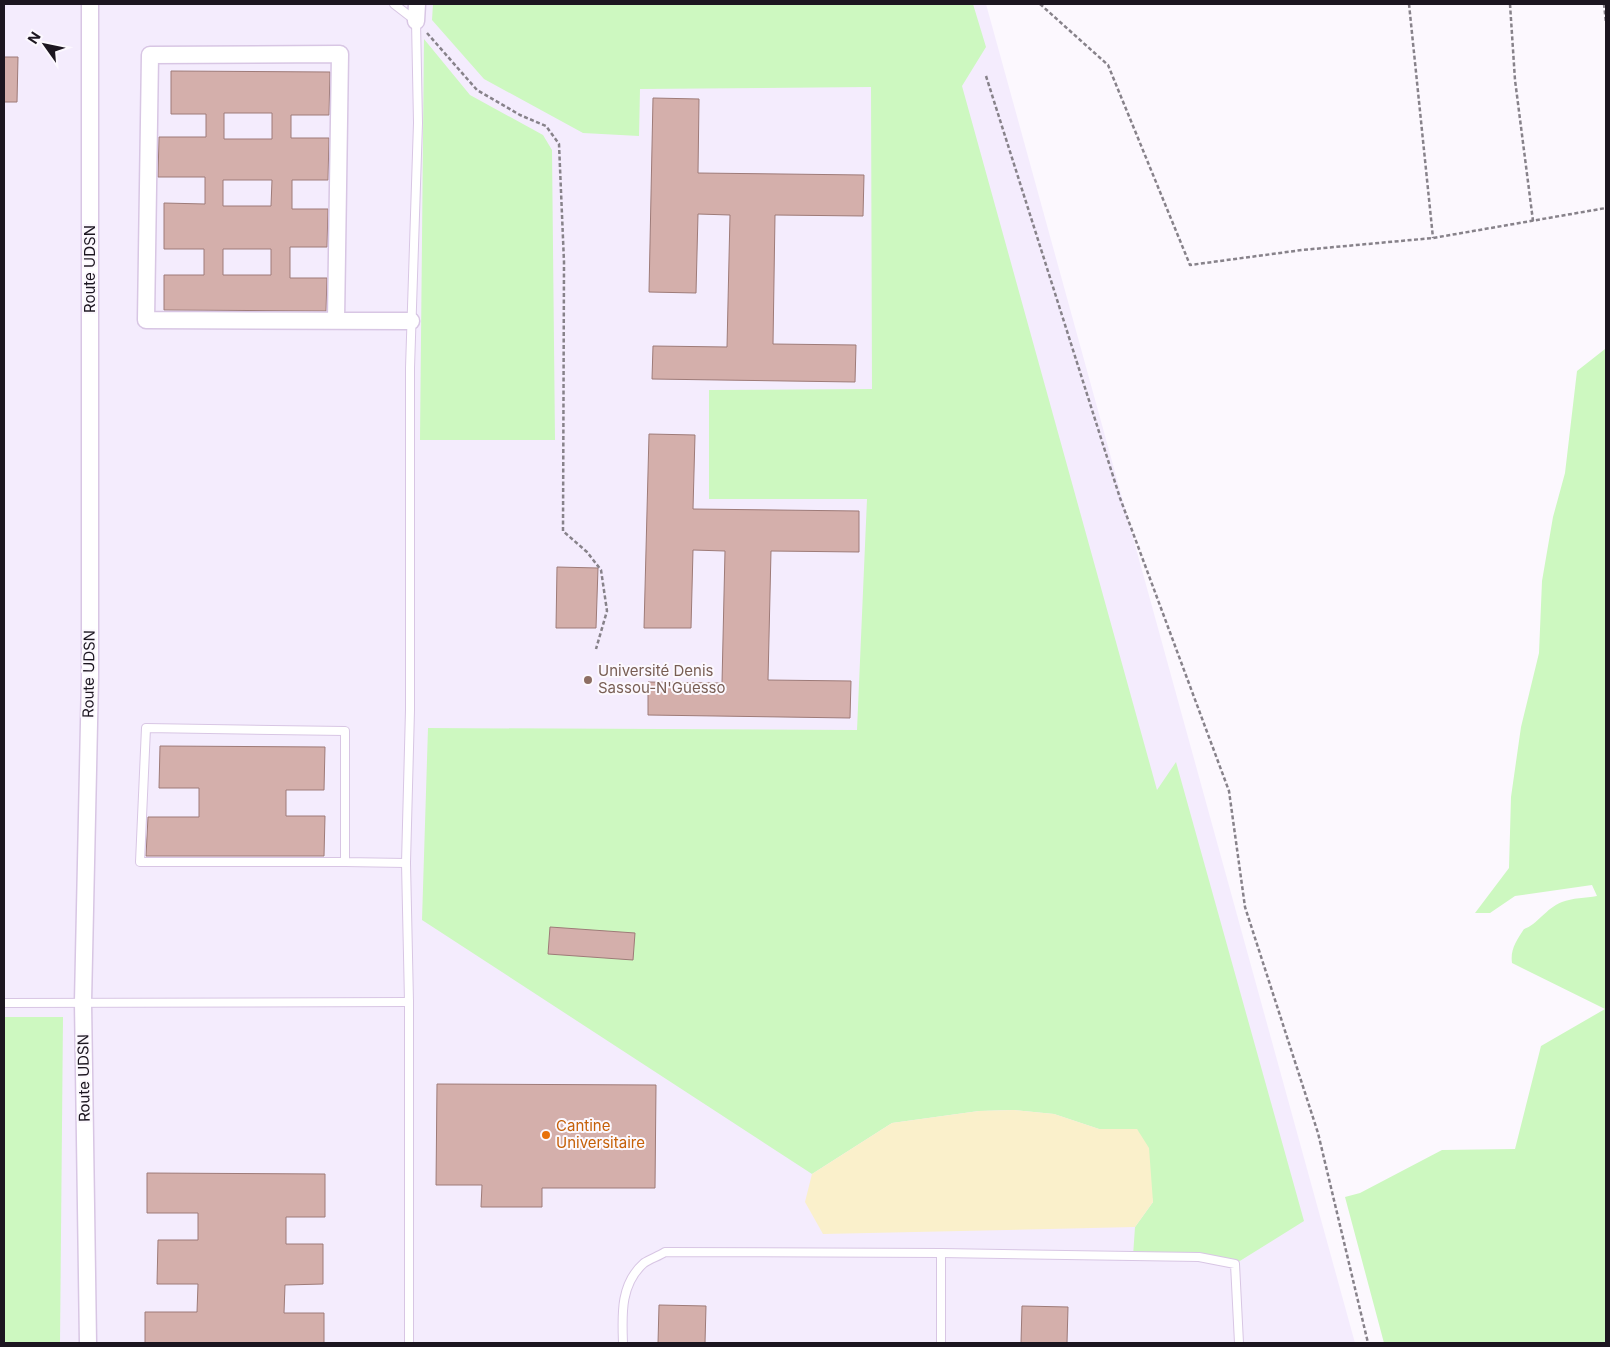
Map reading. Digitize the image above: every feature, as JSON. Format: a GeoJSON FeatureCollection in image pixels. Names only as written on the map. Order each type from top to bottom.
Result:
{"type":"FeatureCollection","features":[{"type":"Feature","properties":{"kind":"street","name":"Route UDSN"},"geometry":{"type":"LineString","coordinates":[[88,1343],[83,1002],[90,677],[90,4]]}},
{"type":"Feature","properties":{"kind":"street"},"geometry":{"type":"LineString","coordinates":[[416,21],[417,4]]}},
{"type":"Feature","properties":{"kind":"street"},"geometry":{"type":"LineString","coordinates":[[336,320],[340,54],[150,55],[146,320],[412,321]]}},
{"type":"Feature","properties":{"kind":"lane"},"geometry":{"type":"LineString","coordinates":[[394,4],[416,21],[418,123],[412,321],[410,710],[406,863],[409,1002],[409,1343]]}},
{"type":"Feature","properties":{"kind":"lane"},"geometry":{"type":"LineString","coordinates":[[345,862],[345,731],[146,728],[140,862],[406,863]]}},
{"type":"Feature","properties":{"kind":"lane"},"geometry":{"type":"LineString","coordinates":[[4,1003],[409,1002]]}},
{"type":"Feature","properties":{"kind":"lane"},"geometry":{"type":"LineString","coordinates":[[623,1343],[624,1297],[630,1281],[644,1263],[665,1252],[941,1253],[1199,1258],[1235,1264],[1239,1343]]}},
{"type":"Feature","properties":{"kind":"lane"},"geometry":{"type":"LineString","coordinates":[[941,1253],[941,1343]]}},
{"type":"Feature","properties":{"kind":"path"},"geometry":{"type":"LineString","coordinates":[[1040,4],[1108,65],[1190,265],[1302,250],[1433,238],[1606,208]]}},
{"type":"Feature","properties":{"kind":"path"},"geometry":{"type":"LineString","coordinates":[[1409,4],[1433,238]]}},
{"type":"Feature","properties":{"kind":"path"},"geometry":{"type":"LineString","coordinates":[[1510,4],[1515,80],[1533,221]]}},
{"type":"Feature","properties":{"kind":"path"},"geometry":{"type":"LineString","coordinates":[[1604,4],[1606,23]]}},
{"type":"Feature","properties":{"kind":"path"},"geometry":{"type":"LineString","coordinates":[[416,21],[477,90],[520,115],[546,126],[559,144],[564,262],[563,531],[587,552],[602,570],[607,611],[596,649]]}},
{"type":"Feature","properties":{"kind":"path"},"geometry":{"type":"LineString","coordinates":[[986,76],[1120,498],[1229,791],[1244,907],[1318,1133],[1368,1343]]}},
{"type":"Feature","properties":{"kind":"shaded area","name":"Université Denis Sassou-N'Guesso"},"geometry":{"type":"Polygon","coordinates":[[[4,4],[986,4],[1355,1343],[4,1343],[4,4]]]}},
{"type":"Feature","properties":{"kind":"green space"},"geometry":{"type":"Polygon","coordinates":[[[433,4],[973,4],[986,47],[962,86],[1157,790],[1176,762],[1304,1221],[1235,1264],[1199,1257],[1133,1256],[1135,1227],[1153,1202],[1137,1129],[1099,1129],[1054,1114],[1014,1110],[979,1111],[892,1123],[812,1174],[422,920],[428,728],[857,730],[867,499],[709,499],[709,390],[872,389],[871,87],[640,89],[639,136],[583,133],[484,79],[432,20],[433,4]]]}},
{"type":"Feature","properties":{"kind":"green space"},"geometry":{"type":"Polygon","coordinates":[[[424,39],[470,95],[543,135],[552,150],[555,440],[420,440],[424,39]]]}},
{"type":"Feature","properties":{"kind":"green space"},"geometry":{"type":"Polygon","coordinates":[[[1606,344],[1606,1343],[1384,1343],[1345,1197],[1360,1193],[1442,1150],[1515,1149],[1541,1046],[1605,1009],[1512,963],[1513,949],[1524,929],[1562,902],[1597,896],[1592,885],[1515,896],[1490,913],[1475,913],[1509,868],[1511,797],[1521,727],[1539,653],[1542,581],[1553,517],[1565,473],[1577,371],[1605,349],[1606,344]]]}},
{"type":"Feature","properties":{"kind":"green space"},"geometry":{"type":"Polygon","coordinates":[[[4,1017],[63,1017],[60,1343],[4,1343],[4,1017]]]}},
{"type":"Feature","properties":{"kind":"sand"},"geometry":{"type":"Polygon","coordinates":[[[1014,1110],[1054,1114],[1099,1129],[1137,1129],[1149,1148],[1153,1202],[1135,1227],[823,1234],[805,1202],[812,1174],[892,1123],[979,1111],[1014,1110]]]}},
{"type":"Feature","properties":{"kind":"building"},"geometry":{"type":"Polygon","coordinates":[[[4,57],[18,57],[17,102],[4,102],[4,57]]]}},
{"type":"Feature","properties":{"kind":"building"},"geometry":{"type":"Polygon","coordinates":[[[171,71],[330,72],[329,115],[291,115],[291,138],[329,138],[328,180],[292,180],[292,209],[328,209],[327,247],[290,247],[290,278],[327,278],[326,311],[164,310],[164,275],[204,275],[204,249],[164,249],[164,203],[205,204],[205,177],[158,177],[159,137],[206,137],[206,114],[171,114],[171,71]],[[224,113],[224,139],[272,139],[272,113],[224,113]],[[223,180],[223,206],[271,206],[272,180],[223,180]],[[223,249],[223,275],[271,275],[271,249],[223,249]]]}},
{"type":"Feature","properties":{"kind":"building"},"geometry":{"type":"Polygon","coordinates":[[[653,98],[699,99],[698,173],[864,175],[863,216],[775,215],[773,344],[856,345],[855,382],[652,379],[653,346],[727,347],[730,215],[698,214],[696,293],[649,292],[653,98]]]}},
{"type":"Feature","properties":{"kind":"building"},"geometry":{"type":"Polygon","coordinates":[[[649,434],[695,435],[693,509],[859,511],[859,552],[771,551],[768,680],[851,681],[850,718],[648,715],[648,682],[722,683],[725,551],[693,550],[691,628],[644,628],[649,434]]]}},
{"type":"Feature","properties":{"kind":"building"},"geometry":{"type":"Polygon","coordinates":[[[557,567],[598,568],[596,628],[556,628],[557,567]]]}},
{"type":"Feature","properties":{"kind":"building"},"geometry":{"type":"Polygon","coordinates":[[[160,746],[325,747],[324,790],[286,790],[286,816],[325,816],[324,856],[146,856],[148,817],[199,817],[199,788],[159,788],[160,746]]]}},
{"type":"Feature","properties":{"kind":"building"},"geometry":{"type":"Polygon","coordinates":[[[550,927],[635,933],[633,960],[548,954],[550,927]]]}},
{"type":"Feature","properties":{"kind":"building","name":"Cantine Universitaire"},"geometry":{"type":"Polygon","coordinates":[[[437,1084],[656,1085],[655,1188],[542,1188],[542,1207],[481,1207],[482,1185],[436,1185],[437,1084]]]}},
{"type":"Feature","properties":{"kind":"building"},"geometry":{"type":"Polygon","coordinates":[[[147,1173],[325,1174],[325,1217],[286,1217],[286,1244],[323,1244],[323,1284],[285,1285],[284,1313],[324,1313],[324,1343],[145,1343],[145,1312],[197,1312],[198,1284],[157,1284],[158,1240],[198,1240],[198,1213],[147,1213],[147,1173]]]}},
{"type":"Feature","properties":{"kind":"building"},"geometry":{"type":"Polygon","coordinates":[[[659,1305],[706,1306],[705,1343],[658,1343],[659,1305]]]}},
{"type":"Feature","properties":{"kind":"building"},"geometry":{"type":"Polygon","coordinates":[[[1022,1306],[1068,1307],[1067,1343],[1021,1343],[1022,1306]]]}},
{"type":"Feature","properties":{"kind":"place","name":"Université Denis Sassou-N'Guesso"},"geometry":{"type":"Point","coordinates":[588,680]}},
{"type":"Feature","properties":{"kind":"place","name":"Cantine Universitaire"},"geometry":{"type":"Point","coordinates":[546,1135]}}]}
